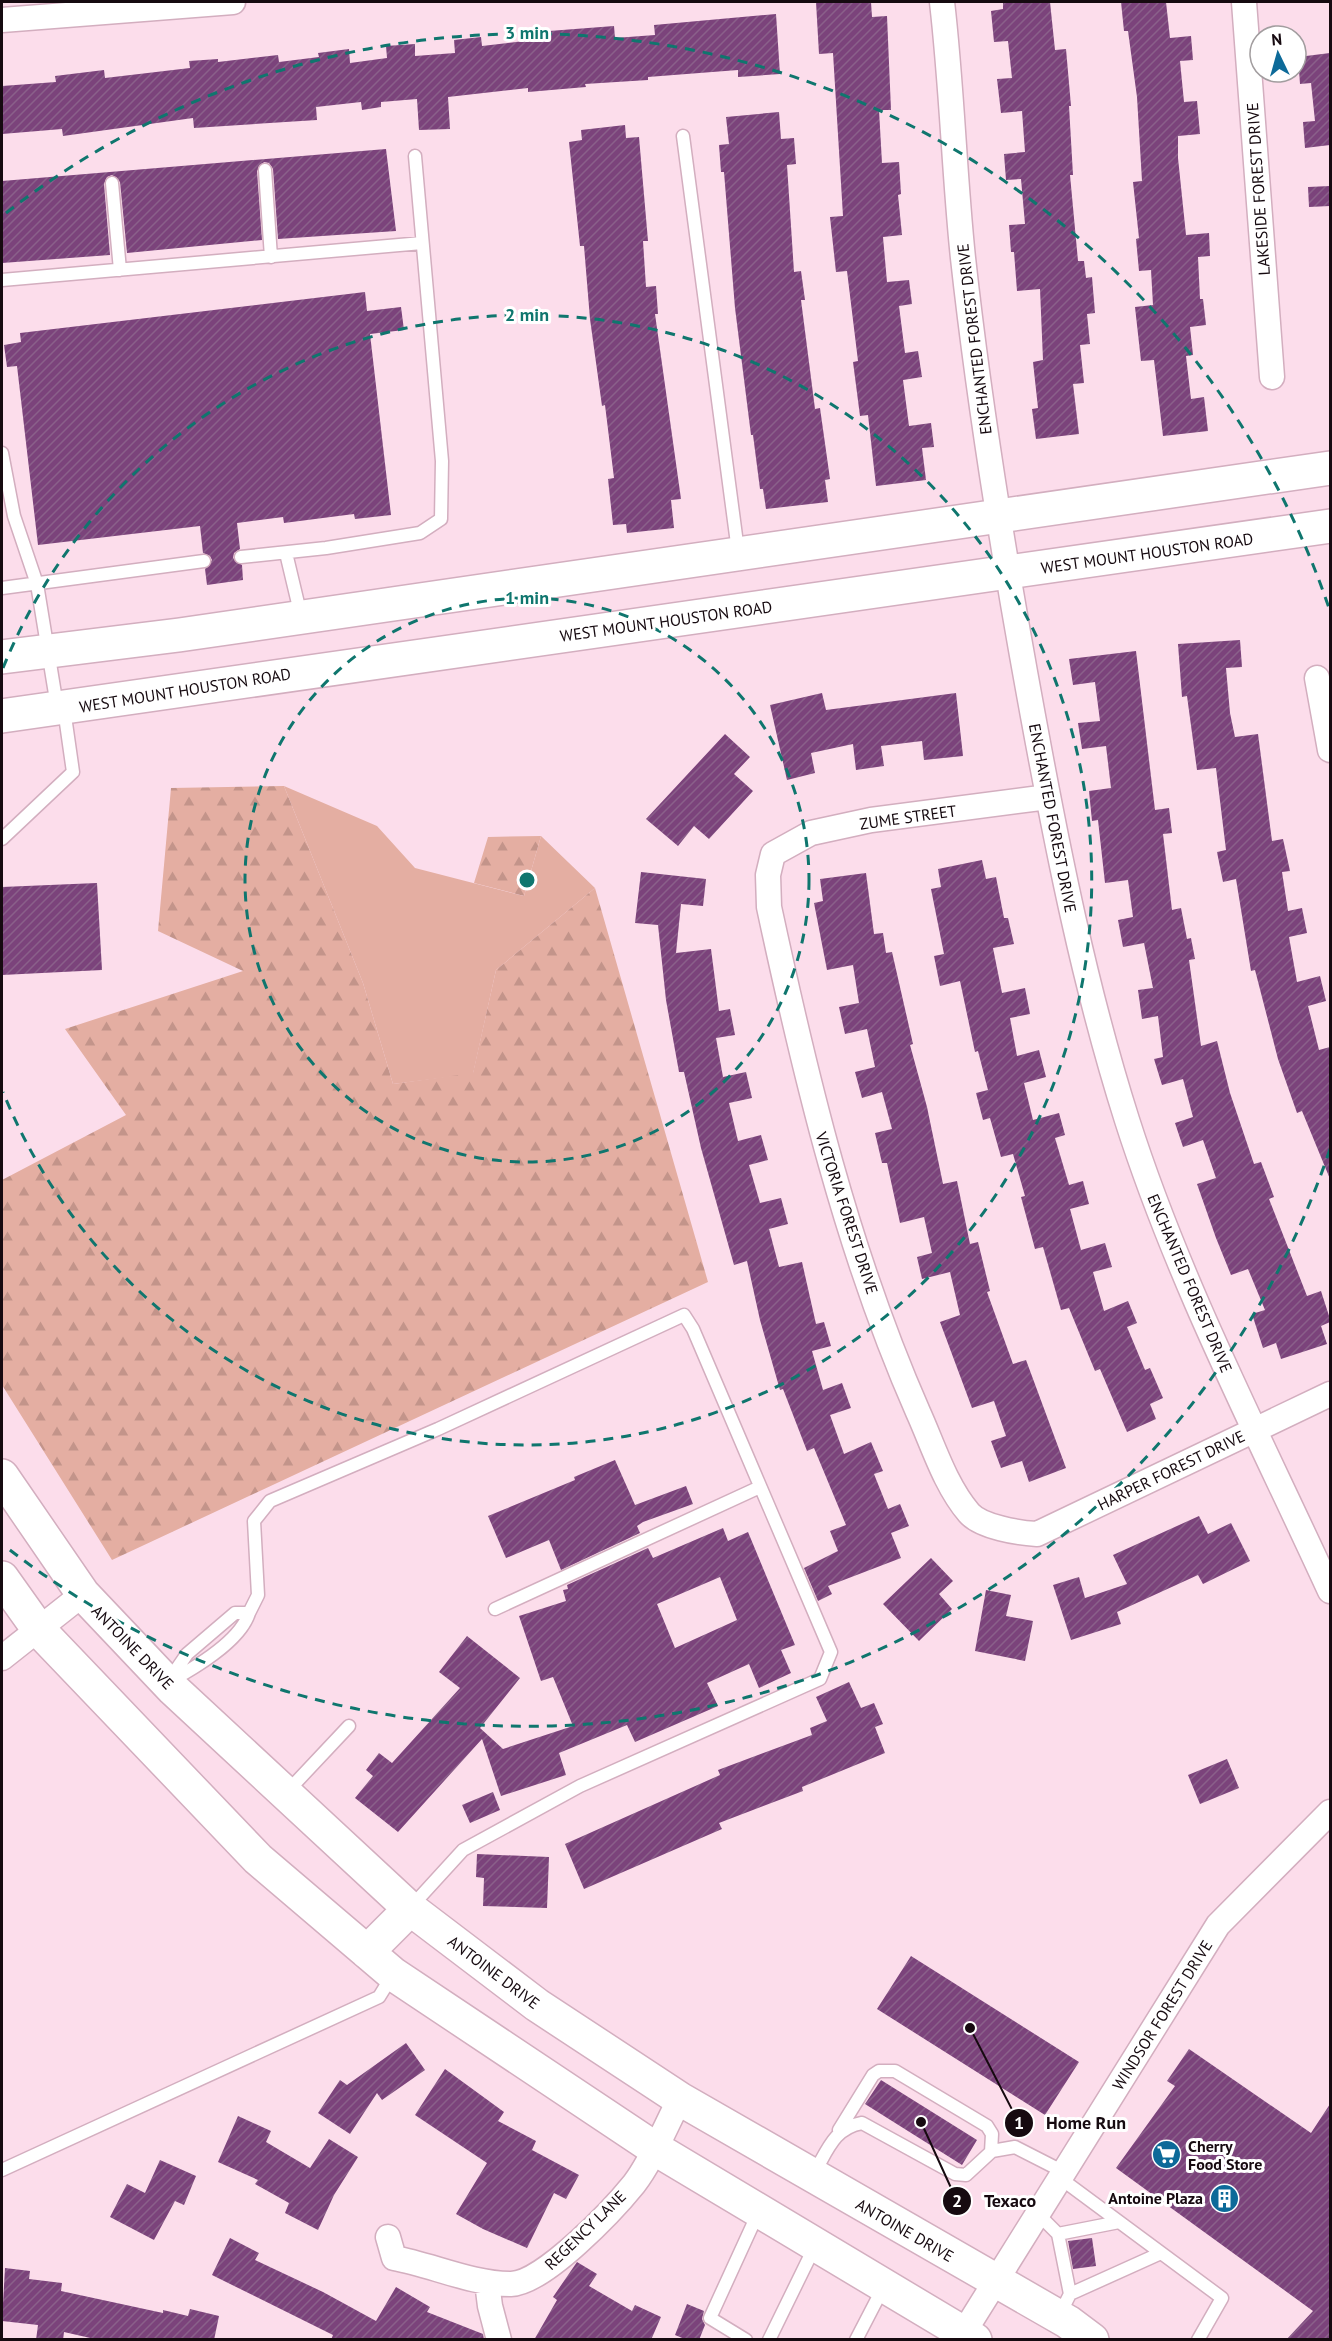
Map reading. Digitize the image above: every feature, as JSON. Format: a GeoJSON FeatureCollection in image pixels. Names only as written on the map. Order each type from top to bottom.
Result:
{"type":"FeatureCollection","features":[{"type":"Feature","properties":{"kind":"main road"},"geometry":{"type":"LineString","coordinates":[[2,657],[301,618],[1330,468]]}},
{"type":"Feature","properties":{"kind":"main road","name":"WEST MOUNT HOUSTON ROAD"},"geometry":{"type":"LineString","coordinates":[[2,716],[449,651],[1008,574],[1330,526]]}},
{"type":"Feature","properties":{"kind":"main road","name":"ANTOINE DRIVE"},"geometry":{"type":"LineString","coordinates":[[2,1476],[83,1594],[167,1683],[410,1909],[537,2005],[680,2099],[995,2282],[1064,2306],[1092,2340]]}},
{"type":"Feature","properties":{"kind":"main road"},"geometry":{"type":"LineString","coordinates":[[2,1578],[39,1630],[258,1859],[393,1974],[654,2148],[970,2336]]}},
{"type":"Feature","properties":{"kind":"main road"},"geometry":{"type":"LineString","coordinates":[[368,1952],[410,1909]]}},
{"type":"Feature","properties":{"kind":"street"},"geometry":{"type":"LineString","coordinates":[[2,20],[233,2]]}},
{"type":"Feature","properties":{"kind":"street","name":"ENCHANTED FOREST DRIVE"},"geometry":{"type":"LineString","coordinates":[[942,2],[964,262],[978,386],[1008,574],[1077,942],[1139,1158],[1184,1273],[1330,1591]]}},
{"type":"Feature","properties":{"kind":"street","name":"LAKESIDE FOREST DRIVE"},"geometry":{"type":"LineString","coordinates":[[1244,2],[1272,377]]}},
{"type":"Feature","properties":{"kind":"street"},"geometry":{"type":"LineString","coordinates":[[1317,678],[1330,750]]}},
{"type":"Feature","properties":{"kind":"street","name":"ZUME STREET"},"geometry":{"type":"LineString","coordinates":[[774,854],[811,833],[872,820],[1048,797]]}},
{"type":"Feature","properties":{"kind":"street","name":"VICTORIA FOREST DRIVE"},"geometry":{"type":"LineString","coordinates":[[774,854],[768,874],[769,908],[821,1136],[858,1253],[908,1388],[952,1489],[971,1515],[1010,1532]]}},
{"type":"Feature","properties":{"kind":"street","name":"HARPER FOREST DRIVE"},"geometry":{"type":"LineString","coordinates":[[1010,1532],[1037,1534],[1330,1394]]}},
{"type":"Feature","properties":{"kind":"street"},"geometry":{"type":"LineString","coordinates":[[2,1658],[83,1594]]}},
{"type":"Feature","properties":{"kind":"street","name":"WINDSOR FOREST DRIVE"},"geometry":{"type":"LineString","coordinates":[[970,2336],[995,2282],[1218,1925],[1330,1812]]}},
{"type":"Feature","properties":{"kind":"street","name":"REGENCY LANE"},"geometry":{"type":"LineString","coordinates":[[388,2237],[394,2258],[487,2282],[514,2284],[532,2278],[549,2267],[634,2183],[680,2099]]}},
{"type":"Feature","properties":{"kind":"street"},"geometry":{"type":"LineString","coordinates":[[487,2282],[490,2306],[499,2340]]}},
{"type":"Feature","properties":{"kind":"lane"},"geometry":{"type":"LineString","coordinates":[[683,136],[738,555]]}},
{"type":"Feature","properties":{"kind":"lane"},"geometry":{"type":"LineString","coordinates":[[241,557],[286,553],[420,533],[441,519],[442,461],[415,156]]}},
{"type":"Feature","properties":{"kind":"lane"},"geometry":{"type":"LineString","coordinates":[[265,170],[272,256]]}},
{"type":"Feature","properties":{"kind":"lane"},"geometry":{"type":"LineString","coordinates":[[112,183],[120,270]]}},
{"type":"Feature","properties":{"kind":"lane"},"geometry":{"type":"LineString","coordinates":[[2,280],[422,243]]}},
{"type":"Feature","properties":{"kind":"lane"},"geometry":{"type":"LineString","coordinates":[[2,453],[14,516],[37,584],[47,651],[73,772],[2,839]]}},
{"type":"Feature","properties":{"kind":"lane"},"geometry":{"type":"LineString","coordinates":[[286,553],[301,618]]}},
{"type":"Feature","properties":{"kind":"lane"},"geometry":{"type":"LineString","coordinates":[[2,588],[204,561]]}},
{"type":"Feature","properties":{"kind":"lane"},"geometry":{"type":"LineString","coordinates":[[167,1683],[187,1653],[226,1619],[235,1613],[249,1613],[258,1595],[254,1521],[270,1501],[438,1429],[684,1315],[693,1329],[831,1652],[820,1679],[580,1786],[463,1850],[410,1909]]}},
{"type":"Feature","properties":{"kind":"lane"},"geometry":{"type":"LineString","coordinates":[[495,1609],[760,1487]]}},
{"type":"Feature","properties":{"kind":"lane"},"geometry":{"type":"LineString","coordinates":[[285,1794],[349,1726]]}},
{"type":"Feature","properties":{"kind":"lane"},"geometry":{"type":"LineString","coordinates":[[2,2170],[379,1997],[393,1974]]}},
{"type":"Feature","properties":{"kind":"lane"},"geometry":{"type":"LineString","coordinates":[[812,2176],[873,2075],[879,2071],[895,2071],[987,2126],[992,2134],[991,2152]]}},
{"type":"Feature","properties":{"kind":"lane"},"geometry":{"type":"LineString","coordinates":[[839,2132],[850,2125],[862,2123],[955,2174],[966,2175],[991,2152],[1015,2147],[1062,2175],[1119,2222],[1222,2298],[1198,2340]]}},
{"type":"Feature","properties":{"kind":"lane"},"geometry":{"type":"LineString","coordinates":[[746,2340],[710,2318],[759,2210]]}},
{"type":"Feature","properties":{"kind":"lane"},"geometry":{"type":"LineString","coordinates":[[1038,2214],[1058,2234],[1064,2306],[1161,2253]]}},
{"type":"Feature","properties":{"kind":"lane"},"geometry":{"type":"LineString","coordinates":[[1058,2234],[1119,2222]]}},
{"type":"Feature","properties":{"kind":"lane"},"geometry":{"type":"LineString","coordinates":[[769,2340],[816,2244]]}},
{"type":"Feature","properties":{"kind":"lane"},"geometry":{"type":"LineString","coordinates":[[856,2340],[885,2284]]}},
{"type":"Feature","properties":{"kind":"green space"},"geometry":{"type":"Polygon","coordinates":[[[284,786],[377,826],[415,868],[524,896],[541,836],[595,888],[496,970],[473,1074],[393,1084],[363,983],[284,786]]]}},
{"type":"Feature","properties":{"kind":"green space"},"geometry":{"type":"Polygon","coordinates":[[[284,786],[363,983],[393,1084],[473,1073],[496,970],[595,888],[708,1282],[112,1560],[2,1385],[2,1180],[126,1115],[65,1029],[243,971],[158,931],[171,788],[284,786]]]}},
{"type":"Feature","properties":{"kind":"green space"},"geometry":{"type":"Polygon","coordinates":[[[541,836],[524,896],[474,883],[488,837],[541,836]]]}},
{"type":"Feature","properties":{"kind":"building"},"geometry":{"type":"Polygon","coordinates":[[[816,2],[871,2],[872,17],[887,16],[891,110],[879,110],[882,163],[899,162],[901,194],[898,195],[902,235],[883,237],[887,282],[909,280],[912,304],[899,306],[905,353],[918,351],[922,377],[903,380],[909,426],[931,423],[934,447],[922,448],[926,480],[876,486],[868,415],[860,416],[853,362],[858,361],[847,271],[836,272],[830,217],[843,216],[833,53],[819,54],[816,2]]]}},
{"type":"Feature","properties":{"kind":"building"},"geometry":{"type":"Polygon","coordinates":[[[1003,2],[1050,2],[1055,50],[1066,49],[1071,106],[1069,106],[1073,175],[1070,175],[1078,261],[1084,261],[1086,278],[1092,277],[1095,313],[1087,314],[1090,344],[1080,345],[1084,383],[1073,384],[1079,434],[1036,439],[1032,409],[1038,408],[1033,362],[1043,360],[1040,289],[1017,291],[1014,252],[1011,252],[1009,225],[1025,224],[1021,179],[1006,180],[1004,154],[1025,152],[1022,111],[1001,113],[997,79],[1012,78],[1008,41],[994,42],[991,11],[1003,9],[1003,2]]]}},
{"type":"Feature","properties":{"kind":"building"},"geometry":{"type":"Polygon","coordinates":[[[1121,2],[1166,2],[1170,38],[1191,36],[1193,60],[1180,61],[1184,102],[1197,101],[1200,134],[1178,136],[1178,158],[1186,235],[1209,233],[1210,256],[1198,257],[1200,299],[1203,299],[1206,325],[1190,327],[1193,355],[1186,356],[1191,399],[1204,397],[1208,431],[1163,436],[1154,360],[1141,361],[1135,307],[1153,305],[1151,270],[1139,271],[1136,239],[1139,238],[1133,182],[1142,181],[1137,97],[1128,31],[1124,31],[1121,2]]]}},
{"type":"Feature","properties":{"kind":"building"},"geometry":{"type":"Polygon","coordinates":[[[776,14],[780,74],[738,77],[738,70],[585,84],[586,87],[528,92],[528,88],[448,97],[450,129],[419,130],[417,99],[381,102],[381,107],[362,110],[361,102],[316,107],[317,120],[194,128],[193,118],[63,136],[62,129],[2,134],[2,86],[56,82],[55,76],[104,70],[105,78],[190,68],[189,61],[218,59],[218,62],[278,55],[279,62],[319,57],[318,53],[349,49],[350,63],[387,58],[386,46],[415,44],[415,56],[455,53],[454,40],[481,37],[482,46],[524,41],[523,33],[614,26],[615,38],[655,35],[654,25],[776,14]]]}},
{"type":"Feature","properties":{"kind":"building"},"geometry":{"type":"Polygon","coordinates":[[[1330,53],[1330,145],[1305,148],[1303,122],[1315,121],[1311,83],[1308,83],[1308,56],[1330,53]]]}},
{"type":"Feature","properties":{"kind":"building"},"geometry":{"type":"Polygon","coordinates":[[[779,112],[781,139],[794,138],[796,164],[787,165],[794,272],[801,271],[805,300],[801,300],[815,409],[820,408],[830,479],[825,480],[828,502],[766,509],[763,489],[760,489],[753,435],[751,435],[735,308],[724,172],[721,172],[719,145],[729,144],[726,117],[779,112]]]}},
{"type":"Feature","properties":{"kind":"building"},"geometry":{"type":"Polygon","coordinates":[[[625,125],[626,138],[639,137],[648,241],[643,241],[646,287],[656,286],[658,314],[655,314],[681,499],[671,500],[674,528],[627,533],[626,524],[613,525],[608,479],[614,478],[605,405],[602,406],[590,319],[584,246],[580,246],[569,142],[582,140],[581,130],[625,125]]]}},
{"type":"Feature","properties":{"kind":"building"},"geometry":{"type":"Polygon","coordinates":[[[386,149],[396,231],[278,239],[273,169],[269,163],[264,162],[257,171],[262,240],[127,253],[120,182],[112,175],[107,177],[104,184],[110,255],[2,263],[2,181],[386,149]]]}},
{"type":"Feature","properties":{"kind":"building"},"geometry":{"type":"Polygon","coordinates":[[[1330,186],[1330,206],[1309,207],[1308,187],[1330,186]]]}},
{"type":"Feature","properties":{"kind":"building"},"geometry":{"type":"Polygon","coordinates":[[[365,292],[367,311],[401,307],[404,330],[370,334],[391,515],[355,519],[354,514],[284,523],[283,517],[237,523],[240,549],[234,553],[233,558],[242,565],[243,580],[207,585],[205,569],[212,560],[210,556],[203,553],[200,526],[38,545],[17,366],[7,367],[4,345],[21,342],[20,333],[365,292]]]}},
{"type":"Feature","properties":{"kind":"building"},"geometry":{"type":"Polygon","coordinates":[[[1240,640],[1242,667],[1226,668],[1230,713],[1235,737],[1258,734],[1272,841],[1283,839],[1290,871],[1282,872],[1288,911],[1302,908],[1307,933],[1289,937],[1297,982],[1320,976],[1326,1001],[1308,1006],[1319,1050],[1330,1047],[1330,1179],[1302,1111],[1297,1113],[1278,1059],[1255,970],[1251,971],[1236,879],[1223,882],[1217,852],[1226,850],[1216,768],[1197,770],[1187,696],[1182,697],[1178,644],[1240,640]]]}},
{"type":"Feature","properties":{"kind":"building"},"geometry":{"type":"Polygon","coordinates":[[[1136,651],[1155,810],[1169,808],[1172,833],[1163,834],[1172,910],[1181,908],[1187,939],[1191,938],[1195,959],[1189,960],[1201,1046],[1217,1041],[1230,1093],[1254,1164],[1261,1162],[1274,1197],[1269,1199],[1307,1296],[1321,1291],[1330,1319],[1330,1322],[1321,1326],[1327,1344],[1281,1359],[1276,1343],[1263,1348],[1252,1314],[1265,1310],[1248,1269],[1231,1275],[1216,1238],[1197,1184],[1216,1178],[1203,1140],[1183,1147],[1175,1123],[1193,1117],[1183,1079],[1162,1085],[1154,1059],[1163,1057],[1158,1016],[1142,1019],[1138,990],[1153,988],[1144,943],[1123,947],[1118,920],[1133,917],[1128,880],[1105,883],[1098,820],[1092,821],[1089,791],[1111,788],[1106,746],[1082,749],[1078,723],[1100,721],[1095,682],[1073,685],[1069,659],[1136,651]]]}},
{"type":"Feature","properties":{"kind":"building"},"geometry":{"type":"Polygon","coordinates":[[[822,693],[826,710],[956,693],[963,756],[924,760],[922,741],[881,746],[884,766],[856,770],[853,744],[811,753],[815,773],[787,780],[770,705],[822,693]]]}},
{"type":"Feature","properties":{"kind":"building"},"geometry":{"type":"Polygon","coordinates":[[[725,734],[750,757],[734,774],[753,791],[709,839],[694,826],[678,846],[646,819],[725,734]]]}},
{"type":"Feature","properties":{"kind":"building"},"geometry":{"type":"Polygon","coordinates":[[[982,860],[986,879],[996,877],[1004,918],[1008,918],[1014,944],[993,948],[1002,993],[1025,988],[1030,1014],[1010,1018],[1017,1056],[1039,1050],[1046,1077],[1024,1083],[1033,1120],[1059,1113],[1065,1135],[1055,1138],[1069,1185],[1083,1181],[1089,1204],[1070,1209],[1081,1250],[1105,1243],[1112,1267],[1093,1272],[1104,1311],[1128,1301],[1137,1323],[1127,1327],[1145,1370],[1150,1368],[1163,1398],[1150,1404],[1156,1419],[1127,1432],[1100,1369],[1095,1371],[1069,1308],[1061,1310],[1043,1247],[1035,1249],[1021,1197],[1025,1196],[1013,1154],[1001,1157],[990,1118],[983,1120],[976,1093],[988,1090],[978,1051],[975,1052],[960,981],[940,986],[934,956],[944,954],[931,889],[941,887],[938,869],[982,860]]]}},
{"type":"Feature","properties":{"kind":"building"},"geometry":{"type":"Polygon","coordinates":[[[641,872],[706,879],[703,906],[681,904],[676,953],[711,949],[719,1011],[730,1009],[735,1035],[716,1038],[723,1077],[746,1072],[752,1098],[729,1103],[738,1141],[761,1135],[768,1160],[749,1165],[760,1203],[781,1198],[788,1224],[769,1229],[779,1267],[802,1262],[816,1324],[824,1322],[831,1346],[812,1351],[823,1390],[842,1383],[851,1408],[830,1415],[844,1454],[871,1442],[883,1471],[874,1474],[888,1509],[900,1504],[909,1526],[891,1533],[901,1558],[828,1586],[832,1594],[818,1601],[804,1568],[838,1551],[830,1531],[846,1525],[814,1448],[807,1451],[783,1389],[780,1390],[760,1320],[747,1261],[734,1265],[701,1148],[684,1072],[679,1072],[666,1000],[658,925],[635,923],[641,872]]]}},
{"type":"Feature","properties":{"kind":"building"},"geometry":{"type":"Polygon","coordinates":[[[866,873],[874,934],[883,933],[886,953],[892,952],[913,1044],[910,1045],[927,1107],[943,1184],[957,1181],[970,1244],[978,1242],[990,1291],[987,1292],[1013,1364],[1026,1360],[1066,1468],[1029,1482],[1022,1461],[1001,1468],[991,1441],[1006,1436],[994,1401],[972,1408],[940,1322],[960,1315],[950,1272],[922,1279],[917,1257],[932,1253],[924,1217],[900,1223],[887,1163],[882,1163],[875,1133],[892,1129],[882,1092],[862,1098],[855,1072],[875,1067],[867,1029],[845,1034],[839,1007],[859,1003],[853,965],[827,970],[814,903],[823,901],[820,879],[866,873]]]}},
{"type":"Feature","properties":{"kind":"building"},"geometry":{"type":"Polygon","coordinates":[[[97,883],[102,970],[2,975],[2,887],[97,883]]]}},
{"type":"Feature","properties":{"kind":"building"},"geometry":{"type":"Polygon","coordinates":[[[615,1460],[635,1505],[686,1486],[693,1504],[643,1522],[637,1526],[640,1533],[561,1570],[549,1540],[506,1558],[488,1516],[575,1480],[574,1477],[615,1460]]]}},
{"type":"Feature","properties":{"kind":"building"},"geometry":{"type":"Polygon","coordinates":[[[1199,1516],[1208,1534],[1231,1523],[1250,1561],[1203,1584],[1198,1575],[1117,1612],[1121,1624],[1071,1640],[1053,1585],[1079,1577],[1085,1598],[1127,1584],[1113,1555],[1199,1516]]]}},
{"type":"Feature","properties":{"kind":"building"},"geometry":{"type":"Polygon","coordinates":[[[723,1528],[728,1541],[748,1532],[795,1645],[781,1650],[791,1673],[759,1688],[749,1664],[707,1683],[718,1706],[635,1742],[627,1725],[559,1753],[566,1775],[501,1796],[482,1739],[398,1832],[355,1798],[373,1776],[366,1770],[379,1753],[392,1763],[460,1688],[439,1672],[467,1636],[520,1678],[480,1728],[503,1749],[573,1726],[553,1677],[541,1681],[519,1616],[566,1601],[563,1590],[568,1589],[567,1585],[648,1548],[653,1558],[723,1528]],[[720,1577],[657,1604],[675,1648],[737,1620],[720,1577]]]}},
{"type":"Feature","properties":{"kind":"building"},"geometry":{"type":"Polygon","coordinates":[[[931,1558],[953,1581],[939,1594],[952,1609],[919,1641],[883,1604],[931,1558]]]}},
{"type":"Feature","properties":{"kind":"building"},"geometry":{"type":"Polygon","coordinates":[[[986,1590],[1011,1595],[1006,1616],[1033,1621],[1025,1661],[975,1651],[986,1590]]]}},
{"type":"Feature","properties":{"kind":"building"},"geometry":{"type":"Polygon","coordinates":[[[849,1682],[861,1708],[874,1703],[883,1724],[875,1727],[885,1753],[802,1787],[803,1791],[719,1823],[722,1829],[584,1889],[565,1844],[720,1775],[718,1770],[812,1735],[810,1728],[827,1721],[816,1697],[849,1682]]]}},
{"type":"Feature","properties":{"kind":"building"},"geometry":{"type":"Polygon","coordinates":[[[1227,1759],[1239,1788],[1200,1804],[1188,1775],[1227,1759]]]}},
{"type":"Feature","properties":{"kind":"building"},"geometry":{"type":"Polygon","coordinates":[[[493,1792],[500,1810],[470,1823],[462,1805],[493,1792]]]}},
{"type":"Feature","properties":{"kind":"building"},"geometry":{"type":"Polygon","coordinates":[[[477,1854],[549,1857],[547,1908],[483,1906],[484,1878],[476,1877],[477,1854]]]}},
{"type":"Feature","properties":{"kind":"building"},"geometry":{"type":"Polygon","coordinates":[[[911,1956],[1079,2062],[1045,2115],[877,2009],[911,1956]]]}},
{"type":"Feature","properties":{"kind":"building"},"geometry":{"type":"Polygon","coordinates":[[[406,2043],[425,2070],[382,2100],[377,2093],[350,2134],[318,2113],[340,2080],[347,2085],[406,2043]]]}},
{"type":"Feature","properties":{"kind":"building","name":"Antoine Plaza"},"geometry":{"type":"Polygon","coordinates":[[[1189,2049],[1311,2133],[1330,2104],[1330,2340],[1286,2340],[1313,2311],[1116,2168],[1175,2086],[1167,2081],[1189,2049]]]}},
{"type":"Feature","properties":{"kind":"building"},"geometry":{"type":"Polygon","coordinates":[[[445,2069],[504,2112],[498,2121],[536,2141],[532,2150],[579,2175],[566,2199],[554,2193],[527,2248],[483,2229],[456,2214],[487,2163],[415,2115],[445,2069]]]}},
{"type":"Feature","properties":{"kind":"building"},"geometry":{"type":"Polygon","coordinates":[[[881,2080],[977,2140],[962,2165],[865,2104],[881,2080]]]}},
{"type":"Feature","properties":{"kind":"building"},"geometry":{"type":"Polygon","coordinates":[[[238,2116],[271,2131],[266,2142],[310,2168],[329,2139],[358,2157],[334,2195],[318,2230],[285,2213],[289,2203],[255,2184],[258,2180],[218,2162],[238,2116]]]}},
{"type":"Feature","properties":{"kind":"building"},"geometry":{"type":"Polygon","coordinates":[[[160,2160],[196,2176],[184,2205],[175,2201],[154,2240],[110,2217],[127,2184],[145,2193],[160,2160]]]}},
{"type":"Feature","properties":{"kind":"building"},"geometry":{"type":"Polygon","coordinates":[[[230,2238],[259,2253],[255,2260],[323,2292],[376,2321],[396,2287],[430,2307],[427,2312],[483,2334],[484,2340],[331,2340],[333,2335],[212,2275],[230,2238]]]}},
{"type":"Feature","properties":{"kind":"building"},"geometry":{"type":"Polygon","coordinates":[[[1092,2238],[1096,2266],[1073,2269],[1068,2241],[1092,2238]]]}},
{"type":"Feature","properties":{"kind":"building"},"geometry":{"type":"Polygon","coordinates":[[[577,2262],[597,2274],[589,2286],[632,2311],[635,2305],[661,2317],[651,2340],[534,2340],[557,2300],[553,2297],[577,2262]]]}},
{"type":"Feature","properties":{"kind":"building"},"geometry":{"type":"Polygon","coordinates":[[[5,2268],[30,2271],[29,2279],[62,2283],[61,2291],[163,2313],[163,2310],[188,2316],[190,2309],[219,2316],[214,2340],[99,2340],[64,2332],[63,2340],[36,2340],[38,2325],[2,2321],[5,2268]]]}},
{"type":"Feature","properties":{"kind":"building"},"geometry":{"type":"Polygon","coordinates":[[[687,2304],[704,2311],[702,2319],[705,2325],[699,2340],[687,2340],[675,2335],[687,2304]]]}},
{"type":"Feature","properties":{"kind":"place","name":"Home Run"},"geometry":{"type":"Point","coordinates":[970,2028]}},
{"type":"Feature","properties":{"kind":"place","name":"Texaco"},"geometry":{"type":"Point","coordinates":[921,2122]}},
{"type":"Feature","properties":{"kind":"place","name":"Cherry Food Store"},"geometry":{"type":"Point","coordinates":[1167,2155]}},
{"type":"Feature","properties":{"kind":"place","name":"Antoine Plaza"},"geometry":{"type":"Point","coordinates":[1224,2198]}}]}
